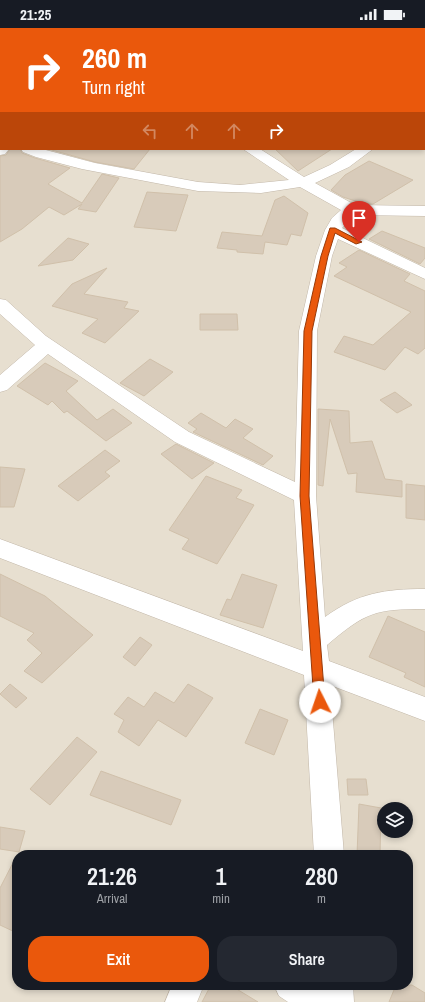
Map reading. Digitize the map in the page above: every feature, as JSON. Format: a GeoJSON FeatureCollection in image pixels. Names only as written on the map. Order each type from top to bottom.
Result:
{"type":"FeatureCollection","features":[{"type":"Feature","properties":{"kind":"street"},"geometry":{"type":"LineString","coordinates":[[31,150],[89,167],[192,186],[226,190],[262,188],[302,182],[346,162],[364,150]]}},
{"type":"Feature","properties":{"kind":"street"},"geometry":{"type":"LineString","coordinates":[[252,150],[302,182],[336,200],[351,210],[425,211]]}},
{"type":"Feature","properties":{"kind":"street"},"geometry":{"type":"LineString","coordinates":[[329,850],[305,496],[308,331],[324,256],[332,230],[338,221],[351,210]]}},
{"type":"Feature","properties":{"kind":"street"},"geometry":{"type":"LineString","coordinates":[[332,230],[425,274]]}},
{"type":"Feature","properties":{"kind":"street"},"geometry":{"type":"LineString","coordinates":[[0,304],[47,345],[182,437],[305,496]]}},
{"type":"Feature","properties":{"kind":"street"},"geometry":{"type":"LineString","coordinates":[[0,385],[47,345]]}},
{"type":"Feature","properties":{"kind":"street"},"geometry":{"type":"LineString","coordinates":[[0,548],[425,709]]}},
{"type":"Feature","properties":{"kind":"street"},"geometry":{"type":"LineString","coordinates":[[315,640],[347,614],[365,605],[386,600],[425,599]]}},
{"type":"Feature","properties":{"kind":"street"},"geometry":{"type":"LineString","coordinates":[[182,1002],[186,990]]}},
{"type":"Feature","properties":{"kind":"street"},"geometry":{"type":"LineString","coordinates":[[299,990],[319,1002]]}},
{"type":"Feature","properties":{"kind":"street"},"geometry":{"type":"LineString","coordinates":[[337,990],[338,1002]]}},
{"type":"Feature","properties":{"kind":"shaded area"},"geometry":{"type":"Polygon","coordinates":[[[0,150],[425,150],[425,1002],[0,1002],[0,150]]]}},
{"type":"Feature","properties":{"kind":"building"},"geometry":{"type":"Polygon","coordinates":[[[9,150],[20,150],[22,153],[35,158],[70,168],[48,184],[82,203],[102,174],[119,178],[96,212],[78,209],[82,204],[64,215],[49,207],[22,229],[0,242],[0,156],[6,155],[9,150]]]}},
{"type":"Feature","properties":{"kind":"building"},"geometry":{"type":"Polygon","coordinates":[[[52,150],[149,150],[134,169],[95,162],[52,150]]]}},
{"type":"Feature","properties":{"kind":"building"},"geometry":{"type":"Polygon","coordinates":[[[276,150],[330,150],[298,171],[276,150]]]}},
{"type":"Feature","properties":{"kind":"building"},"geometry":{"type":"Polygon","coordinates":[[[369,161],[413,180],[373,204],[365,204],[343,197],[331,190],[345,175],[369,161]]]}},
{"type":"Feature","properties":{"kind":"building"},"geometry":{"type":"Polygon","coordinates":[[[147,192],[188,195],[176,231],[134,227],[147,192]]]}},
{"type":"Feature","properties":{"kind":"building"},"geometry":{"type":"Polygon","coordinates":[[[284,196],[308,213],[301,236],[291,234],[287,245],[265,242],[263,254],[237,252],[237,250],[217,248],[222,232],[262,236],[275,200],[284,196]]]}},
{"type":"Feature","properties":{"kind":"building"},"geometry":{"type":"Polygon","coordinates":[[[382,231],[425,248],[425,258],[420,264],[369,239],[382,231]]]}},
{"type":"Feature","properties":{"kind":"building"},"geometry":{"type":"Polygon","coordinates":[[[68,238],[89,244],[73,260],[38,266],[68,238]]]}},
{"type":"Feature","properties":{"kind":"building"},"geometry":{"type":"Polygon","coordinates":[[[359,250],[410,274],[404,281],[425,291],[425,348],[418,354],[405,347],[385,370],[334,352],[344,336],[373,345],[411,312],[334,276],[347,267],[339,263],[359,250]]]}},
{"type":"Feature","properties":{"kind":"building"},"geometry":{"type":"Polygon","coordinates":[[[107,268],[84,294],[128,302],[124,308],[139,311],[105,343],[82,333],[98,319],[52,306],[72,284],[107,268]]]}},
{"type":"Feature","properties":{"kind":"building"},"geometry":{"type":"Polygon","coordinates":[[[200,314],[237,314],[238,330],[200,330],[200,314]]]}},
{"type":"Feature","properties":{"kind":"building"},"geometry":{"type":"Polygon","coordinates":[[[150,359],[173,372],[144,396],[120,383],[150,359]]]}},
{"type":"Feature","properties":{"kind":"building"},"geometry":{"type":"Polygon","coordinates":[[[45,363],[78,381],[66,391],[97,420],[113,409],[132,423],[106,441],[67,411],[64,413],[52,401],[48,405],[17,386],[45,363]]]}},
{"type":"Feature","properties":{"kind":"building"},"geometry":{"type":"Polygon","coordinates":[[[395,392],[412,405],[397,413],[380,400],[395,392]]]}},
{"type":"Feature","properties":{"kind":"building"},"geometry":{"type":"Polygon","coordinates":[[[318,409],[349,411],[350,443],[372,441],[385,479],[402,481],[402,497],[356,492],[357,473],[348,474],[330,419],[323,486],[318,485],[318,409]]]}},
{"type":"Feature","properties":{"kind":"building"},"geometry":{"type":"Polygon","coordinates":[[[201,413],[226,428],[235,419],[253,429],[243,438],[273,456],[263,465],[193,432],[197,429],[188,423],[201,413]]]}},
{"type":"Feature","properties":{"kind":"building"},"geometry":{"type":"Polygon","coordinates":[[[176,444],[214,463],[192,479],[161,454],[176,444]]]}},
{"type":"Feature","properties":{"kind":"building"},"geometry":{"type":"Polygon","coordinates":[[[105,450],[120,461],[105,472],[110,476],[78,501],[58,486],[105,450]]]}},
{"type":"Feature","properties":{"kind":"building"},"geometry":{"type":"Polygon","coordinates":[[[0,467],[25,469],[14,507],[0,507],[0,467]]]}},
{"type":"Feature","properties":{"kind":"building"},"geometry":{"type":"Polygon","coordinates":[[[206,476],[242,490],[236,498],[254,505],[217,564],[182,549],[189,539],[169,530],[206,476]]]}},
{"type":"Feature","properties":{"kind":"building"},"geometry":{"type":"Polygon","coordinates":[[[406,484],[425,486],[425,520],[406,518],[406,484]]]}},
{"type":"Feature","properties":{"kind":"building"},"geometry":{"type":"Polygon","coordinates":[[[0,574],[45,596],[93,635],[42,683],[24,671],[42,653],[27,640],[34,633],[0,616],[0,574]]]}},
{"type":"Feature","properties":{"kind":"building"},"geometry":{"type":"Polygon","coordinates":[[[242,574],[277,585],[263,628],[220,615],[227,599],[231,600],[242,574]]]}},
{"type":"Feature","properties":{"kind":"building"},"geometry":{"type":"Polygon","coordinates":[[[388,616],[425,632],[425,687],[404,677],[406,673],[369,657],[388,616]]]}},
{"type":"Feature","properties":{"kind":"building"},"geometry":{"type":"Polygon","coordinates":[[[140,637],[152,645],[135,666],[123,657],[140,637]]]}},
{"type":"Feature","properties":{"kind":"building"},"geometry":{"type":"Polygon","coordinates":[[[10,684],[27,698],[16,708],[0,694],[10,684]]]}},
{"type":"Feature","properties":{"kind":"building"},"geometry":{"type":"Polygon","coordinates":[[[188,684],[213,698],[186,737],[158,720],[139,746],[118,732],[124,720],[114,714],[128,697],[144,707],[155,692],[174,703],[188,684]]]}},
{"type":"Feature","properties":{"kind":"building"},"geometry":{"type":"Polygon","coordinates":[[[260,709],[288,720],[274,755],[245,743],[260,709]]]}},
{"type":"Feature","properties":{"kind":"building"},"geometry":{"type":"Polygon","coordinates":[[[77,737],[97,752],[50,805],[30,789],[77,737]]]}},
{"type":"Feature","properties":{"kind":"building"},"geometry":{"type":"Polygon","coordinates":[[[101,771],[181,800],[171,825],[90,795],[101,771]]]}},
{"type":"Feature","properties":{"kind":"building"},"geometry":{"type":"Polygon","coordinates":[[[347,779],[366,779],[368,795],[348,795],[347,779]]]}},
{"type":"Feature","properties":{"kind":"building"},"geometry":{"type":"Polygon","coordinates":[[[359,804],[377,807],[377,838],[380,838],[380,850],[357,850],[359,804]]]}},
{"type":"Feature","properties":{"kind":"building"},"geometry":{"type":"Polygon","coordinates":[[[0,827],[25,831],[20,850],[12,851],[0,849],[0,827]]]}},
{"type":"Feature","properties":{"kind":"building"},"geometry":{"type":"Polygon","coordinates":[[[12,865],[12,931],[0,925],[0,888],[12,865]]]}},
{"type":"Feature","properties":{"kind":"building"},"geometry":{"type":"Polygon","coordinates":[[[413,986],[425,993],[425,1002],[389,1002],[394,990],[413,990],[413,986]]]}},
{"type":"Feature","properties":{"kind":"building"},"geometry":{"type":"Polygon","coordinates":[[[208,990],[238,990],[258,1002],[202,1002],[208,990]]]}},
{"type":"Feature","properties":{"kind":"route"},"geometry":{"type":"LineString","coordinates":[[320,702],[305,496],[308,331],[324,256],[332,230],[359,242]]}}]}
